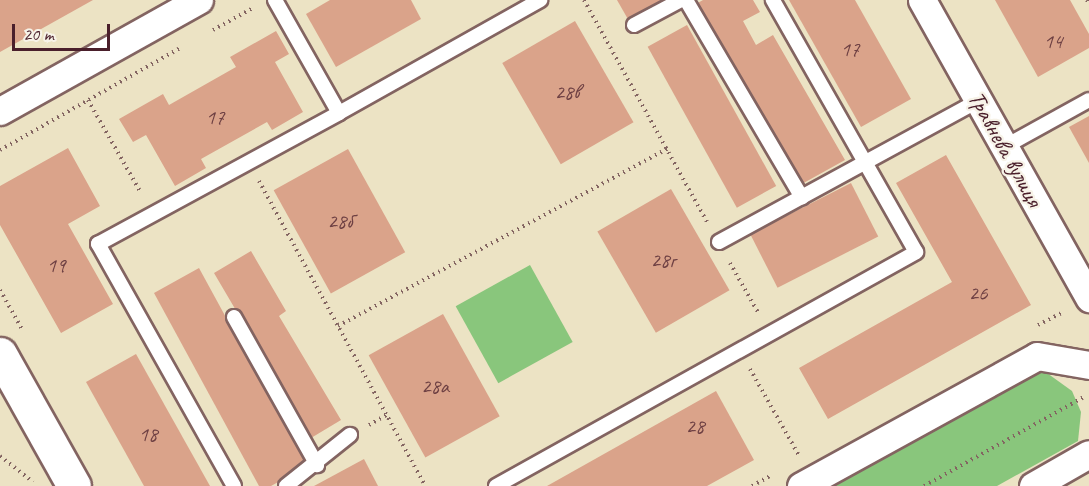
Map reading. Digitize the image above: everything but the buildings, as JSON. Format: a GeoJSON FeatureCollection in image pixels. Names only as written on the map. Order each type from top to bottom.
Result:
{"type":"FeatureCollection","features":[{"type":"Feature","properties":{"kind":"street"},"geometry":{"type":"LineString","coordinates":[[0,111],[199,0]]}},
{"type":"Feature","properties":{"kind":"street","name":"Травнева вулиця"},"geometry":{"type":"LineString","coordinates":[[922,0],[1089,298]]}},
{"type":"Feature","properties":{"kind":"street"},"geometry":{"type":"LineString","coordinates":[[0,354],[74,486]]}},
{"type":"Feature","properties":{"kind":"street"},"geometry":{"type":"LineString","coordinates":[[805,475],[1037,356],[1089,365]]}},
{"type":"Feature","properties":{"kind":"street"},"geometry":{"type":"LineString","coordinates":[[1033,486],[1089,454]]}},
{"type":"Feature","properties":{"kind":"lane"},"geometry":{"type":"LineString","coordinates":[[275,0],[339,113]]}},
{"type":"Feature","properties":{"kind":"lane"},"geometry":{"type":"LineString","coordinates":[[234,486],[98,244],[540,0]]}},
{"type":"Feature","properties":{"kind":"lane"},"geometry":{"type":"LineString","coordinates":[[634,26],[681,0]]}},
{"type":"Feature","properties":{"kind":"lane"},"geometry":{"type":"LineString","coordinates":[[686,0],[802,198]]}},
{"type":"Feature","properties":{"kind":"lane"},"geometry":{"type":"LineString","coordinates":[[496,486],[916,252],[864,166],[773,0]]}},
{"type":"Feature","properties":{"kind":"lane"},"geometry":{"type":"LineString","coordinates":[[1004,147],[1089,100]]}},
{"type":"Feature","properties":{"kind":"lane"},"geometry":{"type":"LineString","coordinates":[[719,242],[864,166],[978,101]]}},
{"type":"Feature","properties":{"kind":"lane"},"geometry":{"type":"LineString","coordinates":[[234,317],[317,465]]}},
{"type":"Feature","properties":{"kind":"lane"},"geometry":{"type":"LineString","coordinates":[[286,486],[317,465],[350,435]]}},
{"type":"Feature","properties":{"kind":"path"},"geometry":{"type":"LineString","coordinates":[[584,0],[770,334]]}},
{"type":"Feature","properties":{"kind":"path"},"geometry":{"type":"LineString","coordinates":[[1087,0],[1089,4]]}},
{"type":"Feature","properties":{"kind":"path"},"geometry":{"type":"LineString","coordinates":[[202,36],[258,5]]}},
{"type":"Feature","properties":{"kind":"path"},"geometry":{"type":"LineString","coordinates":[[0,150],[192,42]]}},
{"type":"Feature","properties":{"kind":"path"},"geometry":{"type":"LineString","coordinates":[[88,100],[153,214]]}},
{"type":"Feature","properties":{"kind":"path"},"geometry":{"type":"LineString","coordinates":[[338,326],[667,149]]}},
{"type":"Feature","properties":{"kind":"path"},"geometry":{"type":"LineString","coordinates":[[249,162],[425,486]]}},
{"type":"Feature","properties":{"kind":"path"},"geometry":{"type":"LineString","coordinates":[[1033,328],[1063,311],[1057,301]]}},
{"type":"Feature","properties":{"kind":"path"},"geometry":{"type":"LineString","coordinates":[[740,351],[805,475],[752,486]]}},
{"type":"Feature","properties":{"kind":"path"},"geometry":{"type":"LineString","coordinates":[[924,486],[1089,394]]}},
{"type":"Feature","properties":{"kind":"path"},"geometry":{"type":"LineString","coordinates":[[0,456],[38,486]]}},
{"type":"Feature","properties":{"kind":"green space"},"geometry":{"type":"Polygon","coordinates":[[[530,265],[573,342],[498,383],[456,306],[530,265]]]}},
{"type":"Feature","properties":{"kind":"green space"},"geometry":{"type":"Polygon","coordinates":[[[1040,368],[1072,391],[1081,412],[1078,441],[997,486],[831,486],[1040,368]]]}}]}
